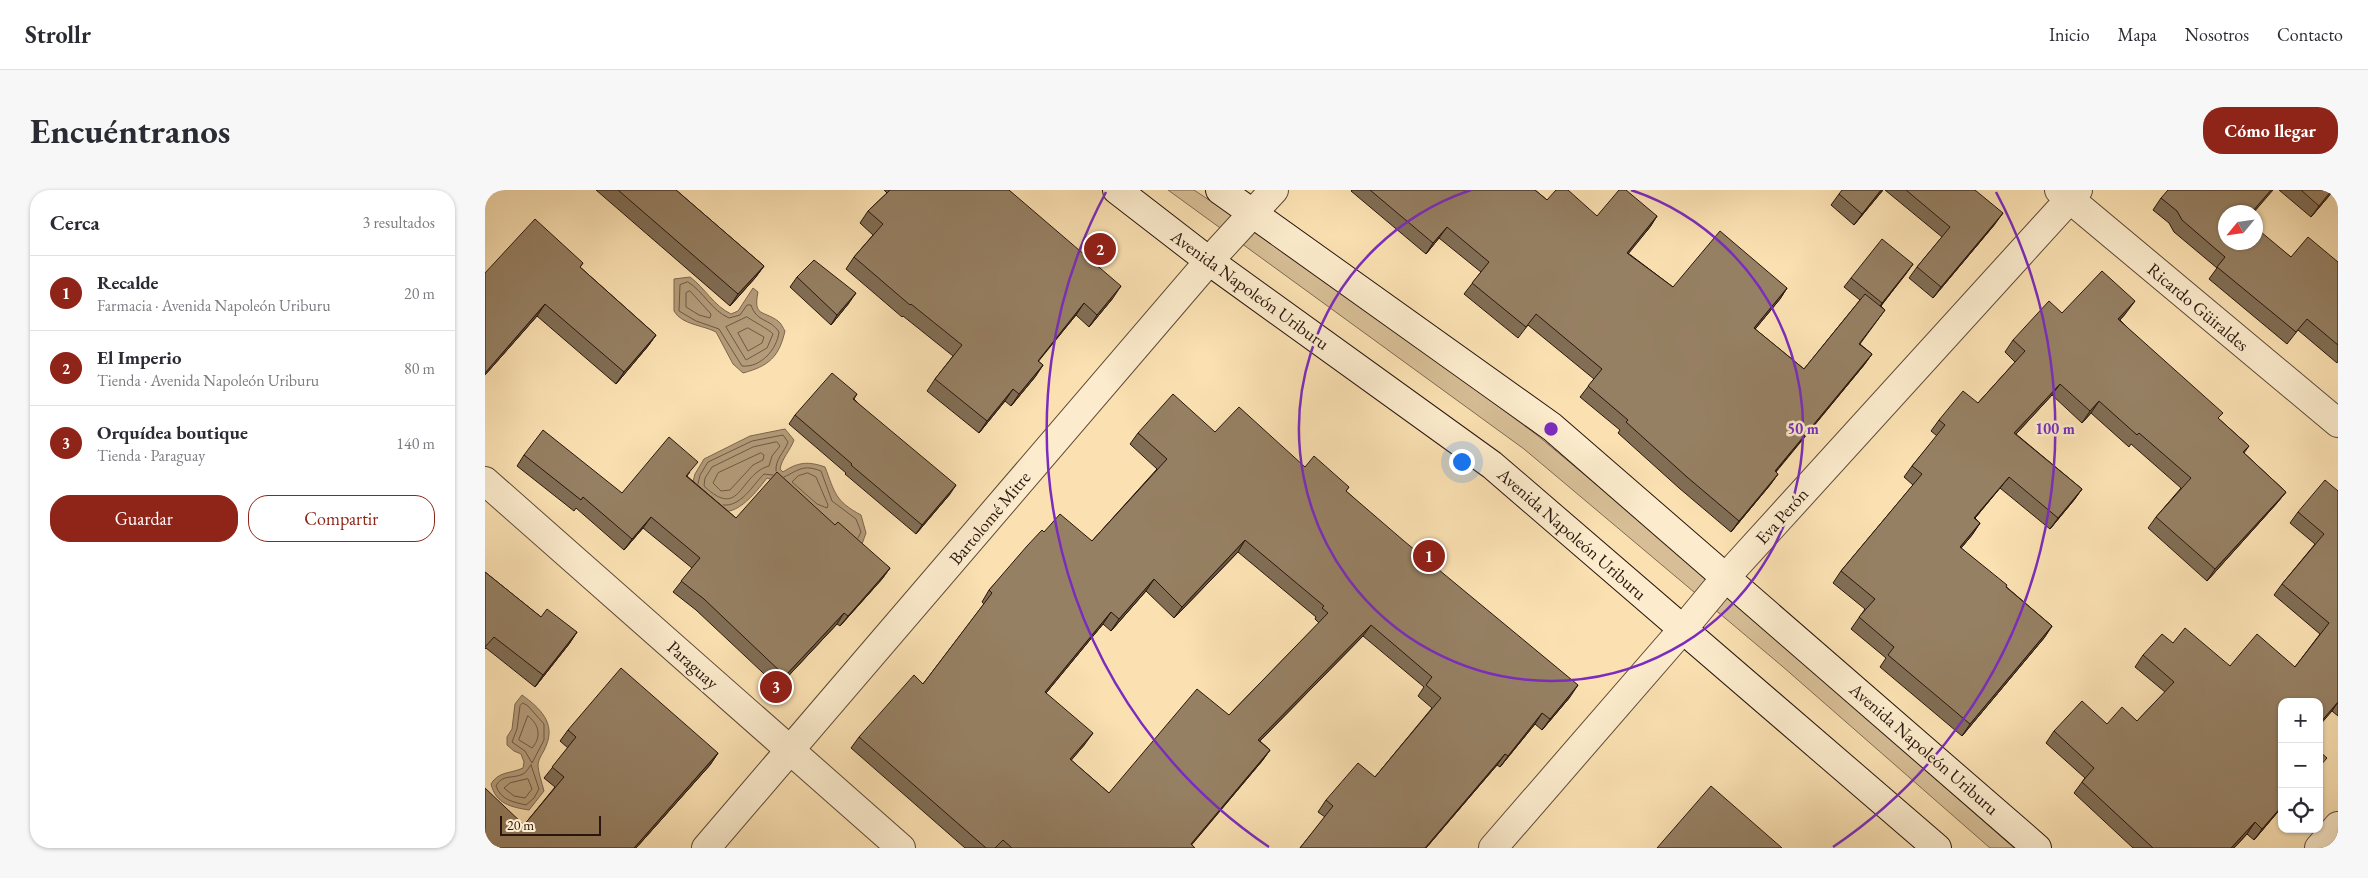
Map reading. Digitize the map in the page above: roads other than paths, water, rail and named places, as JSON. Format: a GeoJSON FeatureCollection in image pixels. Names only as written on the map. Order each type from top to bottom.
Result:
{"type":"FeatureCollection","features":[{"type":"Feature","properties":{"kind":"street","name":"Avenida Napoleón Uriburu"},"geometry":{"type":"LineString","coordinates":[[1117,190],[1209,261],[1492,465],[1937,848]]}},
{"type":"Feature","properties":{"kind":"street","name":"Avenida Napoleón Uriburu"},"geometry":{"type":"LineString","coordinates":[[1220,190],[1552,427],[2037,848]]}},
{"type":"Feature","properties":{"kind":"street","name":"Bartolomé Mitre"},"geometry":{"type":"LineString","coordinates":[[706,848],[1209,261],[1274,190]]}},
{"type":"Feature","properties":{"kind":"street","name":"Ricardo Güiraldes"},"geometry":{"type":"LineString","coordinates":[[2069,193],[2338,424]]}},
{"type":"Feature","properties":{"kind":"street","name":"Eva Perón"},"geometry":{"type":"LineString","coordinates":[[1493,848],[1727,577],[2069,193]]}},
{"type":"Feature","properties":{"kind":"street","name":"Paraguay"},"geometry":{"type":"LineString","coordinates":[[485,481],[901,848]]}},
{"type":"Feature","properties":{"kind":"street"},"geometry":{"type":"LineString","coordinates":[[2319,848],[2338,826]]}},
{"type":"Feature","properties":{"kind":"water"},"geometry":{"type":"Polygon","coordinates":[[[690,277],[715,302],[731,314],[738,311],[753,288],[758,292],[758,309],[778,321],[785,331],[780,348],[776,354],[760,367],[743,373],[733,364],[716,332],[687,322],[678,316],[674,311],[674,279],[690,277]]]}},
{"type":"Feature","properties":{"kind":"water"},"geometry":{"type":"Polygon","coordinates":[[[785,429],[794,440],[782,461],[780,469],[783,472],[793,466],[803,464],[825,467],[837,496],[852,510],[861,515],[866,533],[862,544],[846,542],[778,482],[767,478],[743,504],[736,509],[728,511],[712,508],[691,489],[695,474],[704,459],[750,436],[785,429]]]}},
{"type":"Feature","properties":{"kind":"water"},"geometry":{"type":"Polygon","coordinates":[[[522,695],[535,705],[545,717],[549,730],[549,738],[538,764],[544,791],[529,810],[510,806],[500,800],[493,791],[491,784],[501,775],[523,768],[524,762],[521,754],[507,745],[507,737],[512,729],[515,704],[522,695]]]}},
{"type":"Feature","properties":{"kind":"place","name":"El Imperio"},"geometry":{"type":"Point","coordinates":[1100,249]}},
{"type":"Feature","properties":{"kind":"place","name":"Recalde"},"geometry":{"type":"Point","coordinates":[1429,556]}},
{"type":"Feature","properties":{"kind":"place","name":"Orquídea boutique"},"geometry":{"type":"Point","coordinates":[776,687]}}]}
